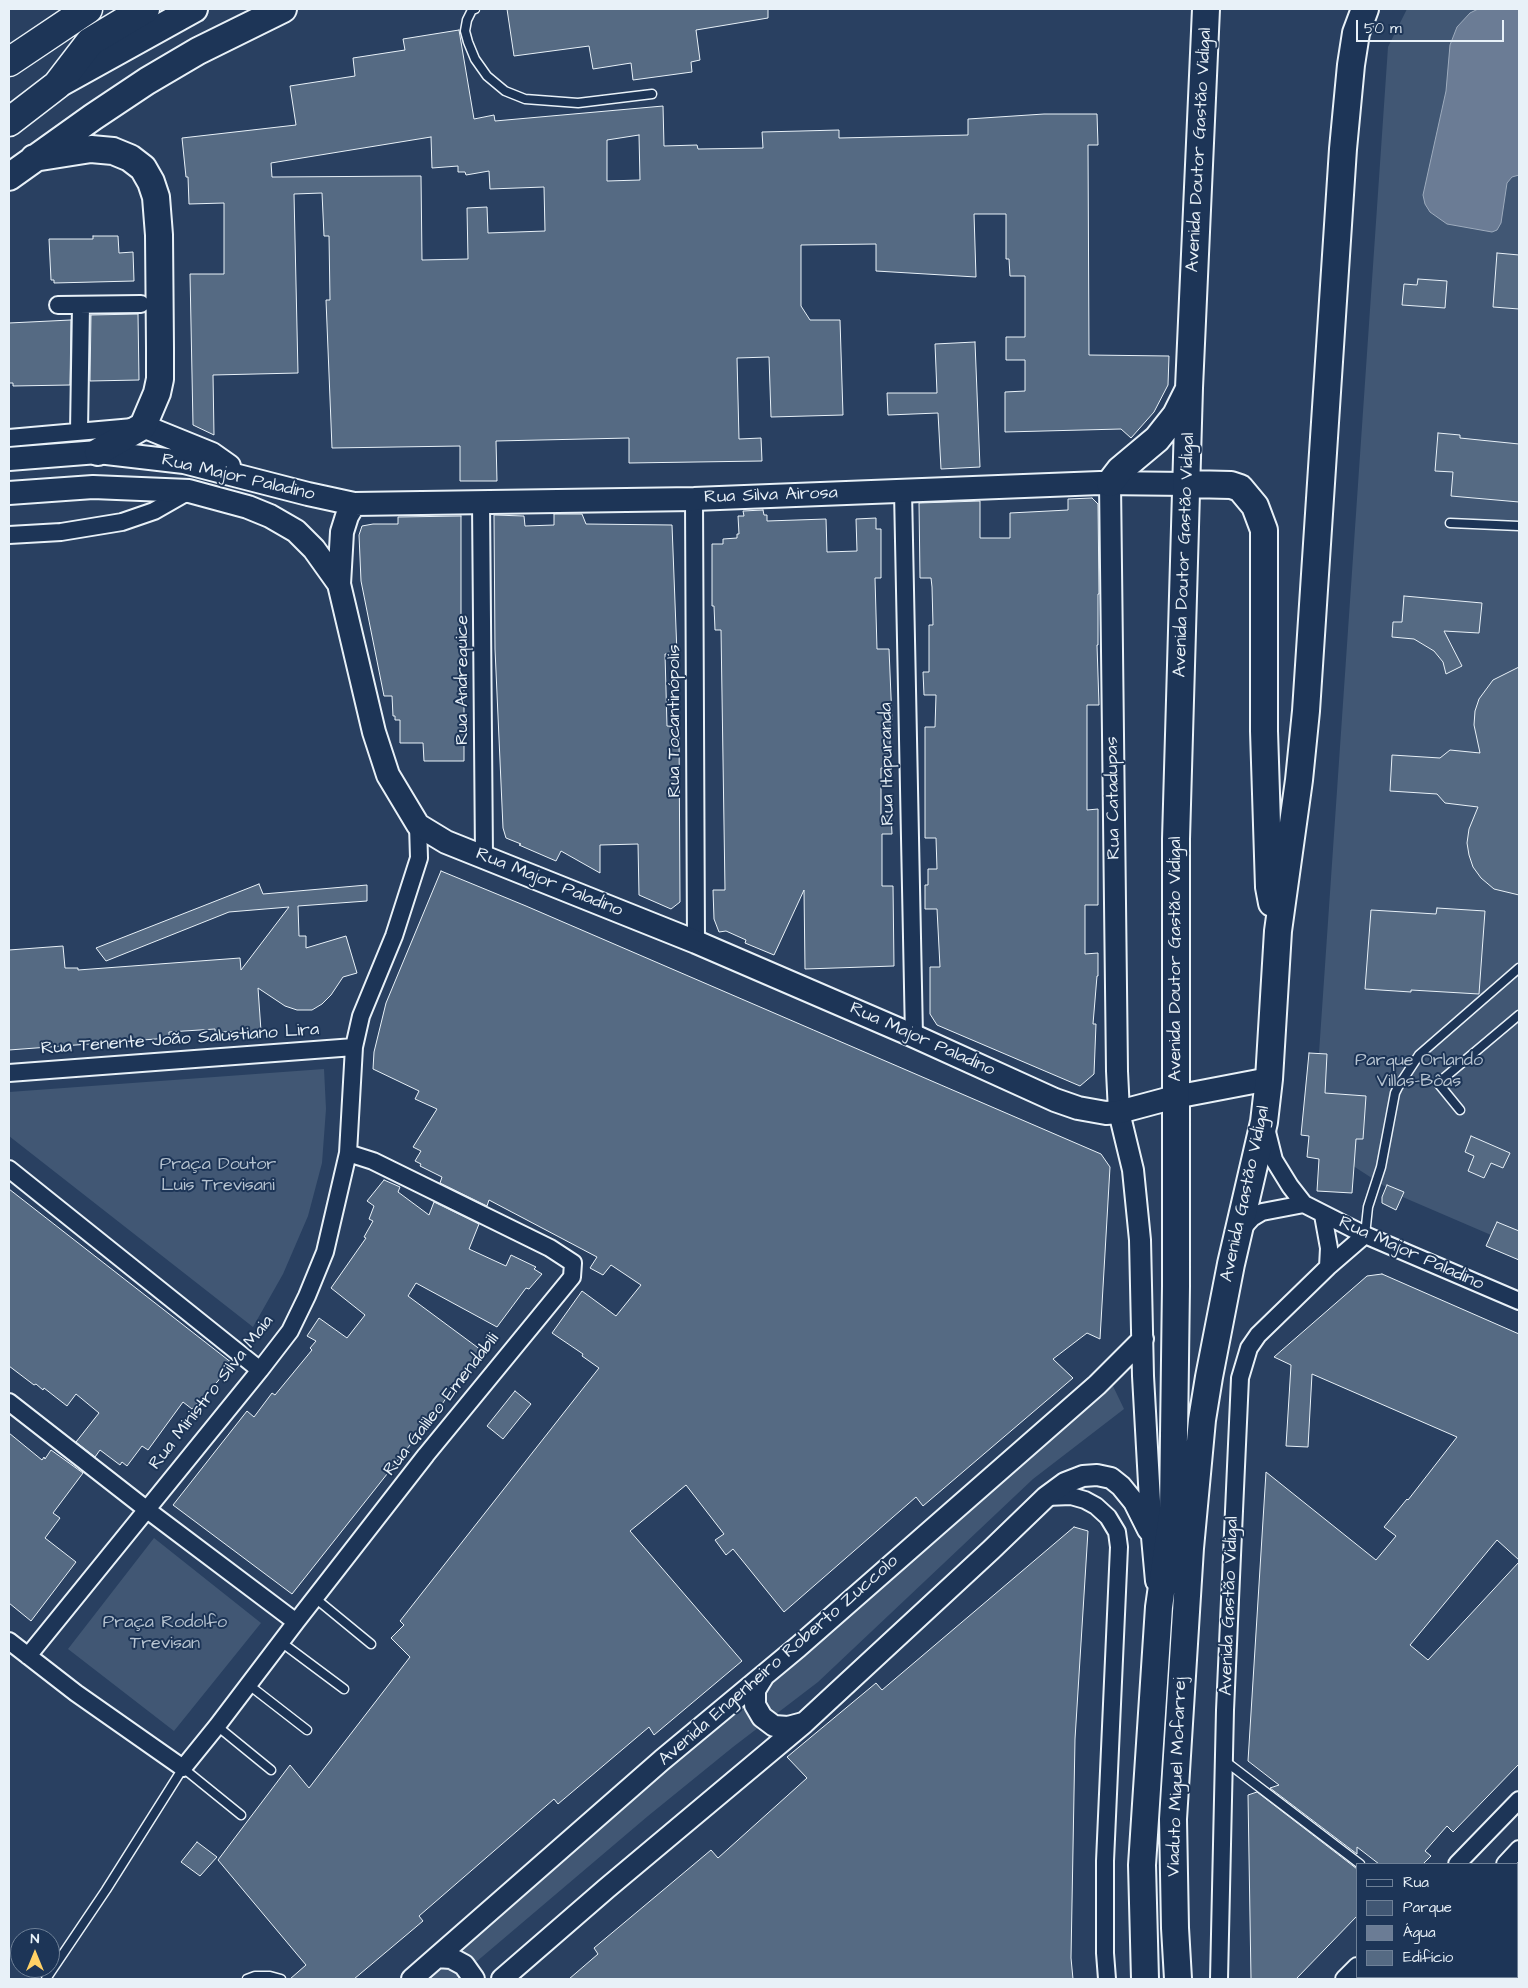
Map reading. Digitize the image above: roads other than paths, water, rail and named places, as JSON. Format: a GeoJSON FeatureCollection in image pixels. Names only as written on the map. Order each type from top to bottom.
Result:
{"type":"FeatureCollection","features":[{"type":"Feature","properties":{"kind":"highway"},"geometry":{"type":"LineString","coordinates":[[9,62],[88,9]]}},
{"type":"Feature","properties":{"kind":"highway"},"geometry":{"type":"LineString","coordinates":[[57,85],[90,42],[145,9]]}},
{"type":"Feature","properties":{"kind":"highway"},"geometry":{"type":"LineString","coordinates":[[9,122],[57,85],[194,9]]}},
{"type":"Feature","properties":{"kind":"highway"},"geometry":{"type":"LineString","coordinates":[[9,177],[147,81],[198,51],[283,9]]}},
{"type":"Feature","properties":{"kind":"highway"},"geometry":{"type":"LineString","coordinates":[[1278,930],[1299,780],[1306,711],[1351,65],[1356,33],[1365,9]]}},
{"type":"Feature","properties":{"kind":"highway","name":"Avenida Doutor Gastão Vidigal"},"geometry":{"type":"LineString","coordinates":[[1175,1097],[1176,839],[1188,484],[1189,388],[1206,10]]}},
{"type":"Feature","properties":{"kind":"highway"},"geometry":{"type":"LineString","coordinates":[[34,158],[91,149],[113,151],[130,158],[143,168],[151,182],[156,197],[158,216],[160,379],[157,394],[143,426],[94,452]]}},
{"type":"Feature","properties":{"kind":"highway"},"geometry":{"type":"LineString","coordinates":[[1110,483],[1120,470],[1157,439],[1176,415],[1189,388]]}},
{"type":"Feature","properties":{"kind":"highway"},"geometry":{"type":"LineString","coordinates":[[1188,484],[1231,485],[1240,488],[1255,506],[1264,530],[1264,731],[1268,887],[1278,930]]}},
{"type":"Feature","properties":{"kind":"highway","name":"Avenida Gastão Vidigal"},"geometry":{"type":"LineString","coordinates":[[1187,1605],[1190,1548],[1202,1420],[1210,1368],[1231,1264],[1264,1122],[1270,1079],[1278,930]]}},
{"type":"Feature","properties":{"kind":"highway"},"geometry":{"type":"LineString","coordinates":[[1159,1614],[1173,1509],[1176,1286],[1175,1097]]}},
{"type":"Feature","properties":{"kind":"highway","name":"Viaduto Miguel Mofarrej"},"geometry":{"type":"LineString","coordinates":[[1178,1979],[1173,1819],[1187,1605]]}},
{"type":"Feature","properties":{"kind":"highway","name":"Viaduto Miguel Mofarrej"},"geometry":{"type":"LineString","coordinates":[[1145,1979],[1142,1865],[1159,1614]]}},
{"type":"Feature","properties":{"kind":"main road"},"geometry":{"type":"LineString","coordinates":[[143,426],[212,454],[244,476]]}},
{"type":"Feature","properties":{"kind":"main road","name":"Rua Major Paladino"},"geometry":{"type":"LineString","coordinates":[[9,459],[94,452],[184,462],[354,504]]}},
{"type":"Feature","properties":{"kind":"main road","name":"Rua Silva Airosa"},"geometry":{"type":"LineString","coordinates":[[354,504],[694,499],[1110,483],[1188,484]]}},
{"type":"Feature","properties":{"kind":"main road"},"geometry":{"type":"LineString","coordinates":[[9,493],[108,487],[189,491]]}},
{"type":"Feature","properties":{"kind":"main road","name":"Rua Major Paladino"},"geometry":{"type":"LineString","coordinates":[[189,491],[248,507],[270,516],[296,531],[314,549],[339,584],[374,732],[388,774],[418,825],[446,842],[696,942],[914,1036],[1055,1100],[1094,1111],[1106,1113],[1119,1112],[1175,1097],[1270,1079]]}},
{"type":"Feature","properties":{"kind":"main road"},"geometry":{"type":"LineString","coordinates":[[339,584],[342,532],[354,504]]}},
{"type":"Feature","properties":{"kind":"street"},"geometry":{"type":"LineString","coordinates":[[58,305],[141,304]]}},
{"type":"Feature","properties":{"kind":"street"},"geometry":{"type":"LineString","coordinates":[[79,431],[81,305]]}},
{"type":"Feature","properties":{"kind":"street"},"geometry":{"type":"LineString","coordinates":[[9,438],[143,426]]}},
{"type":"Feature","properties":{"kind":"street","name":"Rua Catadupas"},"geometry":{"type":"LineString","coordinates":[[1110,483],[1119,1112]]}},
{"type":"Feature","properties":{"kind":"street","name":"Rua Major Paladino"},"geometry":{"type":"LineString","coordinates":[[9,535],[61,532],[122,522],[154,511],[189,491]]}},
{"type":"Feature","properties":{"kind":"street","name":"Rua Itapuranda"},"geometry":{"type":"LineString","coordinates":[[903,491],[914,1036]]}},
{"type":"Feature","properties":{"kind":"street","name":"Rua Tocantinópolis"},"geometry":{"type":"LineString","coordinates":[[694,499],[696,942]]}},
{"type":"Feature","properties":{"kind":"street","name":"Rua Andrequice"},"geometry":{"type":"LineString","coordinates":[[481,503],[484,857]]}},
{"type":"Feature","properties":{"kind":"street","name":"Rua Ministro Silva Maia"},"geometry":{"type":"LineString","coordinates":[[28,1656],[260,1370],[290,1331],[307,1296],[325,1252],[348,1153],[354,1047],[361,1016],[394,936],[418,858],[418,825]]}},
{"type":"Feature","properties":{"kind":"street"},"geometry":{"type":"LineString","coordinates":[[418,858],[446,842]]}},
{"type":"Feature","properties":{"kind":"street","name":"Rua Tenente João Salustiano Lira"},"geometry":{"type":"LineString","coordinates":[[9,1073],[354,1047]]}},
{"type":"Feature","properties":{"kind":"street"},"geometry":{"type":"LineString","coordinates":[[1119,1112],[1133,1170],[1140,1240],[1152,1537],[1159,1614]]}},
{"type":"Feature","properties":{"kind":"street","name":"Rua Major Paladino"},"geometry":{"type":"LineString","coordinates":[[1264,1122],[1274,1160],[1304,1204],[1365,1235],[1519,1301]]}},
{"type":"Feature","properties":{"kind":"street","name":"Rua Galileo Emendabili"},"geometry":{"type":"LineString","coordinates":[[183,1768],[476,1394],[572,1277],[574,1270],[573,1263],[536,1241],[373,1161],[348,1153]]}},
{"type":"Feature","properties":{"kind":"street"},"geometry":{"type":"LineString","coordinates":[[9,1169],[260,1370]]}},
{"type":"Feature","properties":{"kind":"street"},"geometry":{"type":"LineString","coordinates":[[1239,1232],[1252,1218],[1262,1212],[1304,1204]]}},
{"type":"Feature","properties":{"kind":"street"},"geometry":{"type":"LineString","coordinates":[[1323,1215],[1329,1248],[1328,1267]]}},
{"type":"Feature","properties":{"kind":"street","name":"Avenida Gastão Vidigal"},"geometry":{"type":"LineString","coordinates":[[1219,1979],[1220,1867],[1240,1378],[1249,1348],[1258,1335],[1328,1267],[1365,1235]]}},
{"type":"Feature","properties":{"kind":"street","name":"Avenida Engenheiro Roberto Zuccolo"},"geometry":{"type":"LineString","coordinates":[[412,1979],[662,1760],[763,1677],[1097,1385],[1143,1338]]}},
{"type":"Feature","properties":{"kind":"street"},"geometry":{"type":"LineString","coordinates":[[9,1402],[146,1509],[296,1622]]}},
{"type":"Feature","properties":{"kind":"street"},"geometry":{"type":"LineString","coordinates":[[502,1979],[607,1888],[804,1723],[992,1550],[1046,1497],[1066,1483],[1083,1476],[1097,1475],[1111,1478],[1121,1486],[1134,1502],[1152,1537]]}},
{"type":"Feature","properties":{"kind":"street"},"geometry":{"type":"LineString","coordinates":[[1046,1497],[1071,1496],[1096,1506],[1108,1517],[1117,1532],[1119,1547],[1105,1861],[1105,1953],[1107,1979]]}},
{"type":"Feature","properties":{"kind":"street"},"geometry":{"type":"LineString","coordinates":[[9,1641],[76,1693],[183,1768]]}},
{"type":"Feature","properties":{"kind":"street"},"geometry":{"type":"LineString","coordinates":[[763,1677],[756,1690],[755,1704],[762,1717],[774,1726],[788,1728],[804,1723]]}},
{"type":"Feature","properties":{"kind":"street"},"geometry":{"type":"LineString","coordinates":[[1458,1863],[1519,1800]]}},
{"type":"Feature","properties":{"kind":"street"},"geometry":{"type":"LineString","coordinates":[[1506,1863],[1519,1849]]}},
{"type":"Feature","properties":{"kind":"street"},"geometry":{"type":"LineString","coordinates":[[437,1957],[451,1958],[464,1965],[474,1979]]}},
{"type":"Feature","properties":{"kind":"street"},"geometry":{"type":"LineString","coordinates":[[1344,1979],[1356,1967]]}},
{"type":"Feature","properties":{"kind":"lane"},"geometry":{"type":"LineString","coordinates":[[475,9],[472,10],[467,20],[465,31],[468,42],[475,59],[488,76],[505,91],[525,98],[578,103],[652,94]]}},
{"type":"Feature","properties":{"kind":"lane"},"geometry":{"type":"LineString","coordinates":[[1450,522],[1519,526]]}},
{"type":"Feature","properties":{"kind":"lane"},"geometry":{"type":"LineString","coordinates":[[1365,1235],[1368,1207],[1381,1167],[1394,1093],[1398,1086],[1419,1055],[1519,968]]}},
{"type":"Feature","properties":{"kind":"lane"},"geometry":{"type":"LineString","coordinates":[[1460,1110],[1438,1083],[1519,1015]]}},
{"type":"Feature","properties":{"kind":"lane"},"geometry":{"type":"LineString","coordinates":[[315,1598],[371,1644]]}},
{"type":"Feature","properties":{"kind":"lane"},"geometry":{"type":"LineString","coordinates":[[281,1642],[344,1689]]}},
{"type":"Feature","properties":{"kind":"lane"},"geometry":{"type":"LineString","coordinates":[[249,1685],[307,1730]]}},
{"type":"Feature","properties":{"kind":"lane"},"geometry":{"type":"LineString","coordinates":[[217,1726],[271,1770]]}},
{"type":"Feature","properties":{"kind":"lane"},"geometry":{"type":"LineString","coordinates":[[1225,1761],[1359,1863]]}},
{"type":"Feature","properties":{"kind":"lane"},"geometry":{"type":"LineString","coordinates":[[183,1768],[242,1815]]}},
{"type":"Feature","properties":{"kind":"lane","name":"Rua Galileo Emendabili"},"geometry":{"type":"LineString","coordinates":[[46,1979],[106,1890],[183,1768]]}},
{"type":"Feature","properties":{"kind":"lane"},"geometry":{"type":"LineString","coordinates":[[247,1979],[255,1976],[270,1976],[281,1979]]}},
{"type":"Feature","properties":{"kind":"water"},"geometry":{"type":"Polygon","coordinates":[[[1478,9],[1519,9],[1519,175],[1512,177],[1507,183],[1501,223],[1497,230],[1492,232],[1447,224],[1430,212],[1425,204],[1423,195],[1446,91],[1450,45],[1457,27],[1470,13],[1478,9]]]}},
{"type":"Feature","properties":{"kind":"park label","name":"Parque Orlando Villas-Bôas"},"geometry":{"type":"Point","coordinates":[1419,1071]}},
{"type":"Feature","properties":{"kind":"park label","name":"Praça Doutor Luis Trevisani"},"geometry":{"type":"Point","coordinates":[218,1175]}},
{"type":"Feature","properties":{"kind":"park label","name":"Praça Rodolfo Trevisan"},"geometry":{"type":"Point","coordinates":[165,1634]}}]}
